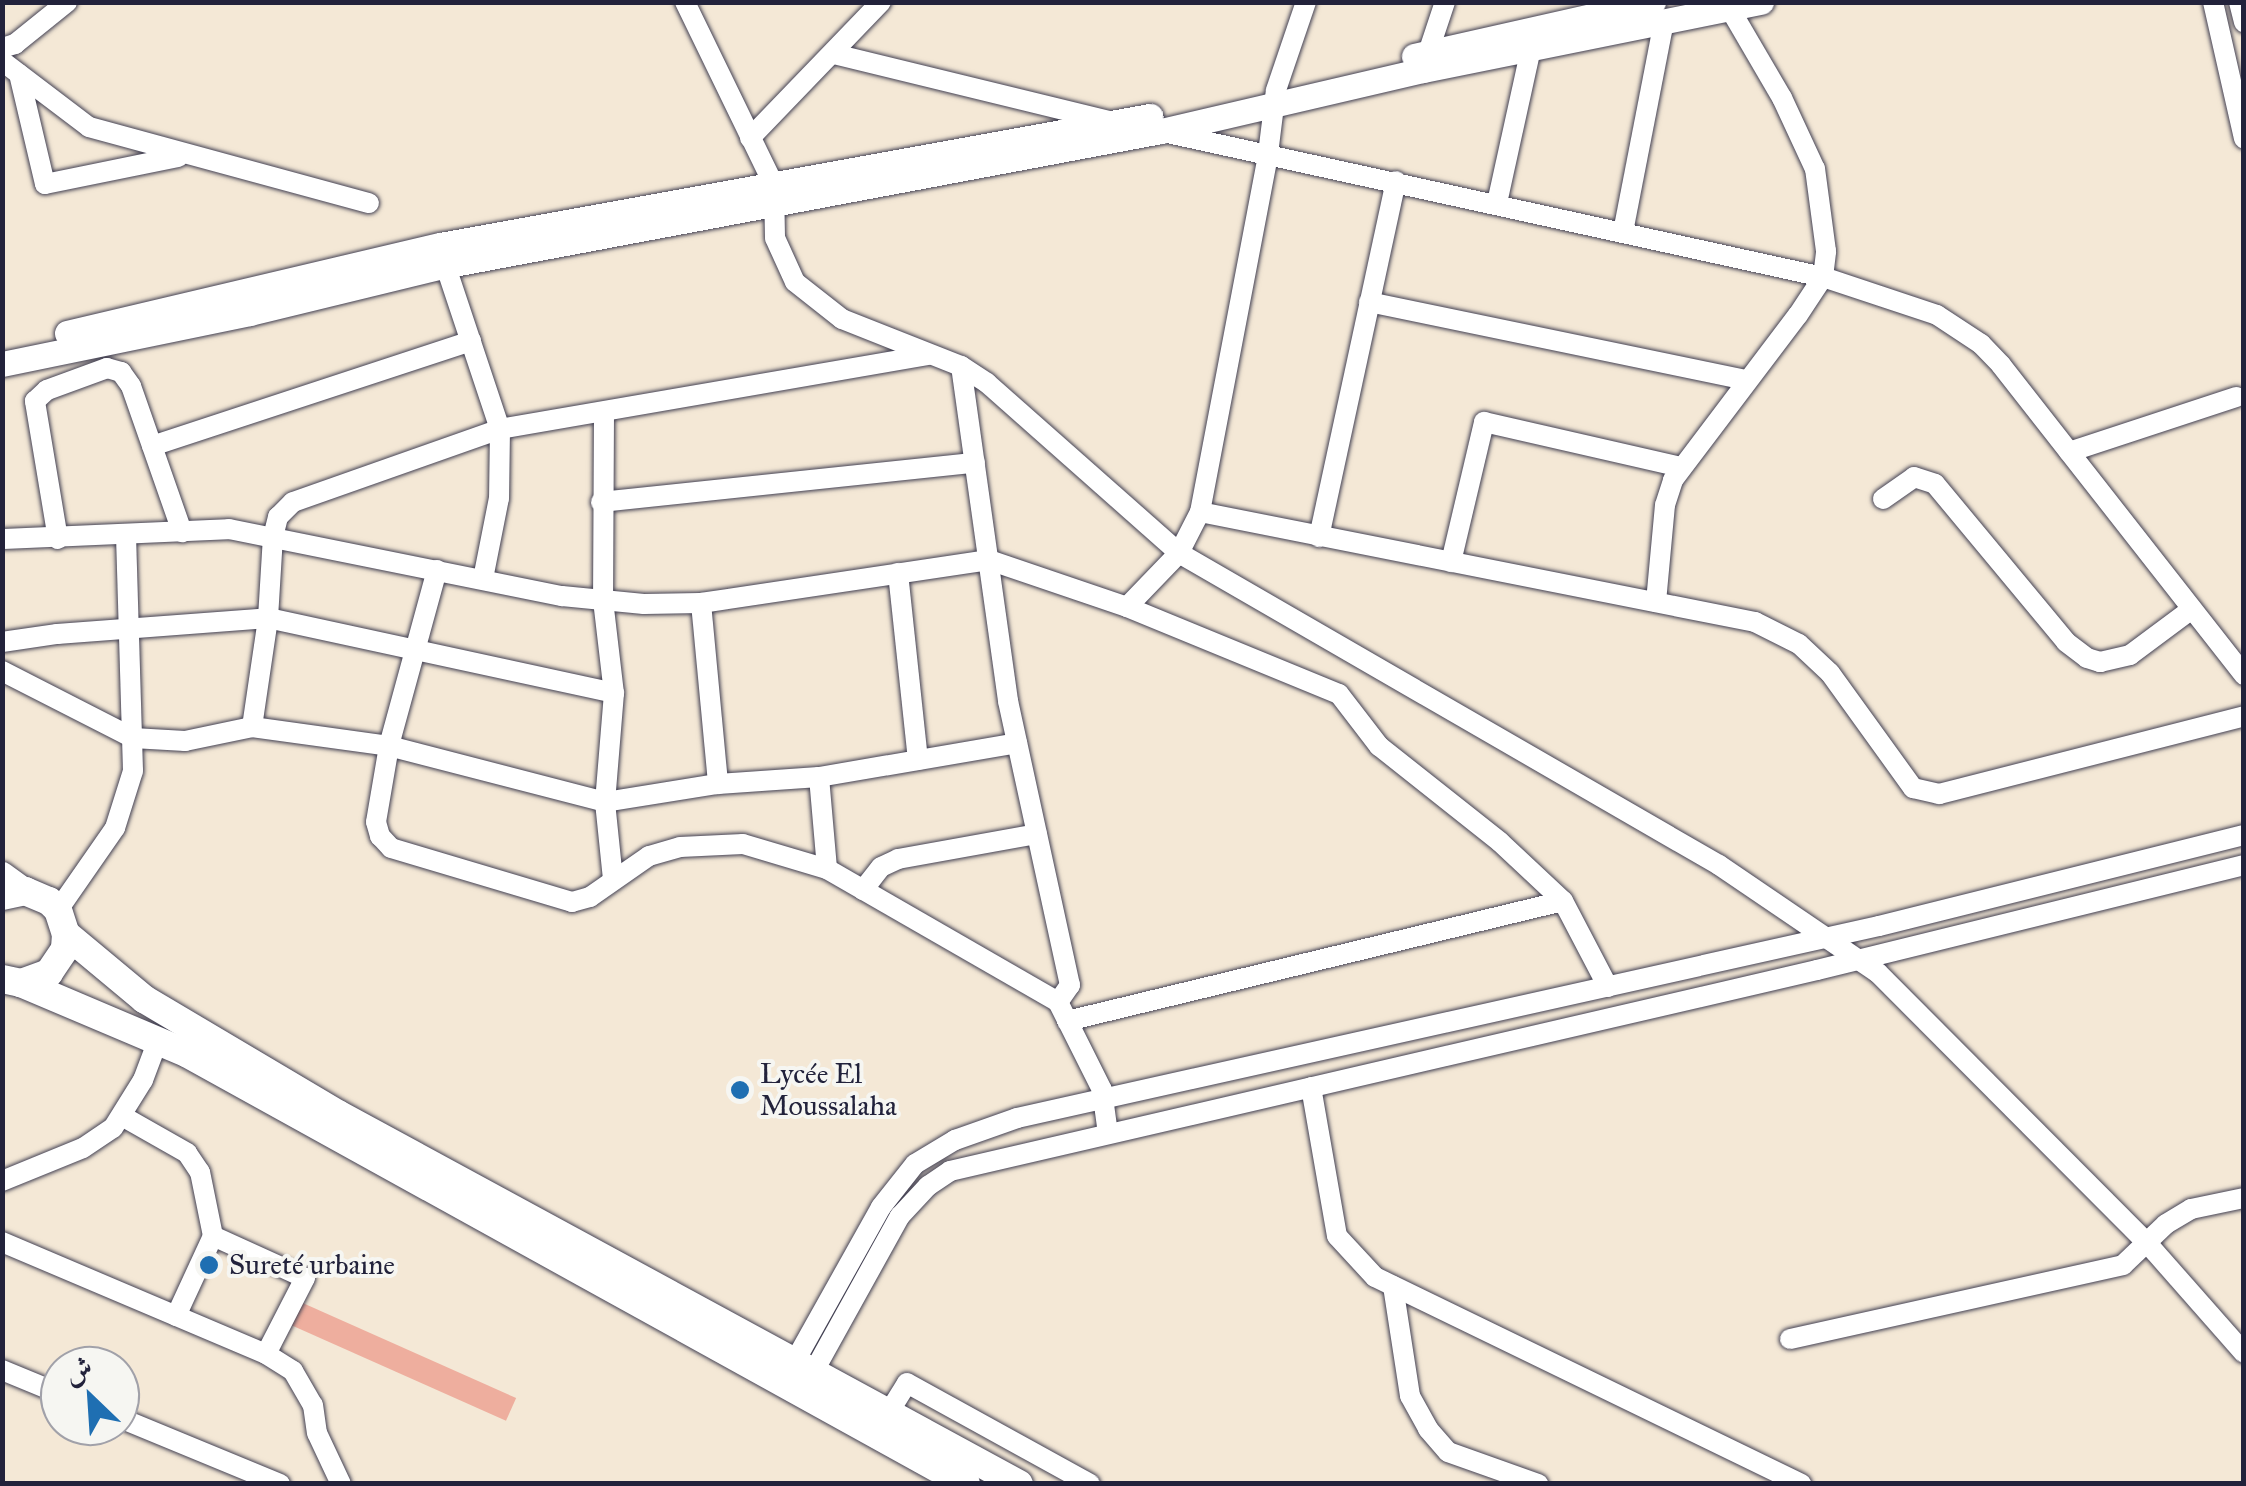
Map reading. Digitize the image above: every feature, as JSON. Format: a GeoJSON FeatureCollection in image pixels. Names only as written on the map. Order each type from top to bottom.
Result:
{"type":"FeatureCollection","features":[{"type":"Feature","properties":{"kind":"main road"},"geometry":{"type":"LineString","coordinates":[[14,893],[38,894],[144,1000],[223,1048],[653,1288],[1019,1484]]}},
{"type":"Feature","properties":{"kind":"main road"},"geometry":{"type":"LineString","coordinates":[[12,981],[49,973],[65,949],[62,922]]}},
{"type":"Feature","properties":{"kind":"main road"},"geometry":{"type":"LineString","coordinates":[[12,981],[158,1040],[966,1484]]}},
{"type":"Feature","properties":{"kind":"street"},"geometry":{"type":"LineString","coordinates":[[2,48],[15,44],[67,2]]}},
{"type":"Feature","properties":{"kind":"street"},"geometry":{"type":"LineString","coordinates":[[709,2],[689,11],[775,194],[775,238],[795,282],[842,319],[961,366],[1012,404],[1179,554],[1720,865],[1878,973],[2148,1244],[2244,1352]]}},
{"type":"Feature","properties":{"kind":"street"},"geometry":{"type":"LineString","coordinates":[[750,138],[880,2]]}},
{"type":"Feature","properties":{"kind":"street"},"geometry":{"type":"LineString","coordinates":[[1128,607],[1179,554],[1200,512],[1276,97],[1306,2]]}},
{"type":"Feature","properties":{"kind":"street"},"geometry":{"type":"LineString","coordinates":[[1425,61],[1444,2]]}},
{"type":"Feature","properties":{"kind":"street"},"geometry":{"type":"LineString","coordinates":[[2,348],[441,256],[775,194],[1161,131],[1276,97],[1425,61],[1658,12],[1762,2]]}},
{"type":"Feature","properties":{"kind":"street"},"geometry":{"type":"LineString","coordinates":[[2214,2],[2244,140]]}},
{"type":"Feature","properties":{"kind":"street"},"geometry":{"type":"LineString","coordinates":[[2239,2],[2244,22]]}},
{"type":"Feature","properties":{"kind":"street"},"geometry":{"type":"LineString","coordinates":[[1656,602],[1665,505],[1681,467],[1822,277],[1826,225],[1815,169],[1782,98],[1728,6]]}},
{"type":"Feature","properties":{"kind":"street"},"geometry":{"type":"LineString","coordinates":[[1425,61],[1531,48],[1658,12]]}},
{"type":"Feature","properties":{"kind":"street"},"geometry":{"type":"LineString","coordinates":[[1623,232],[1658,12]]}},
{"type":"Feature","properties":{"kind":"street"},"geometry":{"type":"LineString","coordinates":[[1497,204],[1531,48]]}},
{"type":"Feature","properties":{"kind":"street"},"geometry":{"type":"LineString","coordinates":[[834,54],[1114,122]]}},
{"type":"Feature","properties":{"kind":"street"},"geometry":{"type":"LineString","coordinates":[[11,68],[45,184],[186,155]]}},
{"type":"Feature","properties":{"kind":"street"},"geometry":{"type":"LineString","coordinates":[[11,68],[89,127],[369,203]]}},
{"type":"Feature","properties":{"kind":"street"},"geometry":{"type":"LineString","coordinates":[[775,194],[1114,122],[1276,97]]}},
{"type":"Feature","properties":{"kind":"street"},"geometry":{"type":"LineString","coordinates":[[1161,131],[1822,277],[1909,303],[1962,330],[2001,365],[2244,675]]}},
{"type":"Feature","properties":{"kind":"street"},"geometry":{"type":"LineString","coordinates":[[1319,536],[1396,181]]}},
{"type":"Feature","properties":{"kind":"street"},"geometry":{"type":"LineString","coordinates":[[441,256],[500,429],[500,498],[483,579]]}},
{"type":"Feature","properties":{"kind":"street"},"geometry":{"type":"LineString","coordinates":[[2,364],[250,313],[441,256]]}},
{"type":"Feature","properties":{"kind":"street"},"geometry":{"type":"LineString","coordinates":[[1370,302],[1747,380]]}},
{"type":"Feature","properties":{"kind":"street"},"geometry":{"type":"LineString","coordinates":[[152,446],[472,340]]}},
{"type":"Feature","properties":{"kind":"street"},"geometry":{"type":"LineString","coordinates":[[252,727],[268,618],[274,537],[278,517],[294,502],[500,429],[604,414],[931,354]]}},
{"type":"Feature","properties":{"kind":"street"},"geometry":{"type":"LineString","coordinates":[[961,366],[1018,743],[1070,985],[1063,1012]]}},
{"type":"Feature","properties":{"kind":"street"},"geometry":{"type":"LineString","coordinates":[[58,539],[34,400],[48,390],[107,368],[121,372],[131,386],[182,532]]}},
{"type":"Feature","properties":{"kind":"street"},"geometry":{"type":"LineString","coordinates":[[2069,452],[2236,397]]}},
{"type":"Feature","properties":{"kind":"street"},"geometry":{"type":"LineString","coordinates":[[604,414],[603,600],[614,693],[605,802],[613,880]]}},
{"type":"Feature","properties":{"kind":"street"},"geometry":{"type":"LineString","coordinates":[[1451,562],[1484,422],[1681,467]]}},
{"type":"Feature","properties":{"kind":"street"},"geometry":{"type":"LineString","coordinates":[[601,502],[975,463]]}},
{"type":"Feature","properties":{"kind":"street"},"geometry":{"type":"LineString","coordinates":[[1883,499],[1914,478],[1935,484],[2066,642],[2087,658],[2100,662],[2130,655],[2192,609]]}},
{"type":"Feature","properties":{"kind":"street"},"geometry":{"type":"LineString","coordinates":[[1200,512],[1755,622],[1799,644],[1830,673],[1913,788],[1938,794],[2244,716]]}},
{"type":"Feature","properties":{"kind":"street"},"geometry":{"type":"LineString","coordinates":[[2,540],[229,530],[603,600],[701,603],[989,560],[1128,607],[1339,694],[1379,746],[1500,842],[1563,901],[1608,986]]}},
{"type":"Feature","properties":{"kind":"street"},"geometry":{"type":"LineString","coordinates":[[62,922],[116,828],[133,771],[126,536]]}},
{"type":"Feature","properties":{"kind":"street"},"geometry":{"type":"LineString","coordinates":[[436,570],[389,746],[376,822],[380,836],[391,848],[572,902],[590,896],[649,856],[696,846],[743,844],[827,869],[1063,1012],[1103,1099],[1108,1134]]}},
{"type":"Feature","properties":{"kind":"street"},"geometry":{"type":"LineString","coordinates":[[898,572],[918,760]]}},
{"type":"Feature","properties":{"kind":"street"},"geometry":{"type":"LineString","coordinates":[[701,603],[718,784]]}},
{"type":"Feature","properties":{"kind":"street"},"geometry":{"type":"LineString","coordinates":[[2,642],[268,618],[614,693]]}},
{"type":"Feature","properties":{"kind":"street"},"geometry":{"type":"LineString","coordinates":[[2,671],[133,738],[185,741],[252,727],[389,746],[605,802],[718,784],[819,777],[1018,743]]}},
{"type":"Feature","properties":{"kind":"street"},"geometry":{"type":"LineString","coordinates":[[819,777],[827,869]]}},
{"type":"Feature","properties":{"kind":"street"},"geometry":{"type":"LineString","coordinates":[[863,890],[881,867],[898,859],[1037,834]]}},
{"type":"Feature","properties":{"kind":"street"},"geometry":{"type":"LineString","coordinates":[[804,1366],[881,1207],[914,1164],[955,1140],[1017,1118],[1827,938],[2244,835]]}},
{"type":"Feature","properties":{"kind":"street"},"geometry":{"type":"LineString","coordinates":[[804,1366],[900,1216],[928,1186],[950,1171],[1859,960],[2244,865]]}},
{"type":"Feature","properties":{"kind":"street"},"geometry":{"type":"LineString","coordinates":[[2,874],[14,893]]}},
{"type":"Feature","properties":{"kind":"street"},"geometry":{"type":"LineString","coordinates":[[1063,1012],[1563,901]]}},
{"type":"Feature","properties":{"kind":"street"},"geometry":{"type":"LineString","coordinates":[[2,1181],[83,1148],[113,1128],[143,1080],[158,1040]]}},
{"type":"Feature","properties":{"kind":"street"},"geometry":{"type":"LineString","coordinates":[[1311,1088],[1337,1236],[1375,1277],[1801,1484]]}},
{"type":"Feature","properties":{"kind":"street"},"geometry":{"type":"LineString","coordinates":[[122,1116],[188,1153],[200,1172],[213,1236],[176,1316]]}},
{"type":"Feature","properties":{"kind":"street"},"geometry":{"type":"LineString","coordinates":[[1790,1339],[2123,1264],[2166,1224],[2192,1209],[2244,1198]]}},
{"type":"Feature","properties":{"kind":"street"},"geometry":{"type":"LineString","coordinates":[[213,1236],[305,1278],[266,1354]]}},
{"type":"Feature","properties":{"kind":"street"},"geometry":{"type":"LineString","coordinates":[[2,1242],[266,1354],[293,1371],[304,1384],[317,1432],[341,1484]]}},
{"type":"Feature","properties":{"kind":"street"},"geometry":{"type":"LineString","coordinates":[[1393,1286],[1410,1396],[1428,1429],[1448,1452],[1538,1484]]}},
{"type":"Feature","properties":{"kind":"street"},"geometry":{"type":"LineString","coordinates":[[2,1370],[40,1386]]}},
{"type":"Feature","properties":{"kind":"street"},"geometry":{"type":"LineString","coordinates":[[889,1412],[907,1383],[1090,1484]]}},
{"type":"Feature","properties":{"kind":"street"},"geometry":{"type":"LineString","coordinates":[[140,1426],[280,1484]]}},
{"type":"Feature","properties":{"kind":"building"},"geometry":{"type":"Polygon","coordinates":[[[296,1300],[516,1398],[506,1421],[286,1323],[296,1300]]]}},
{"type":"Feature","properties":{"kind":"place","name":"Lycée El Moussalaha"},"geometry":{"type":"Point","coordinates":[740,1090]}},
{"type":"Feature","properties":{"kind":"place","name":"Sureté urbaine"},"geometry":{"type":"Point","coordinates":[209,1265]}}]}
